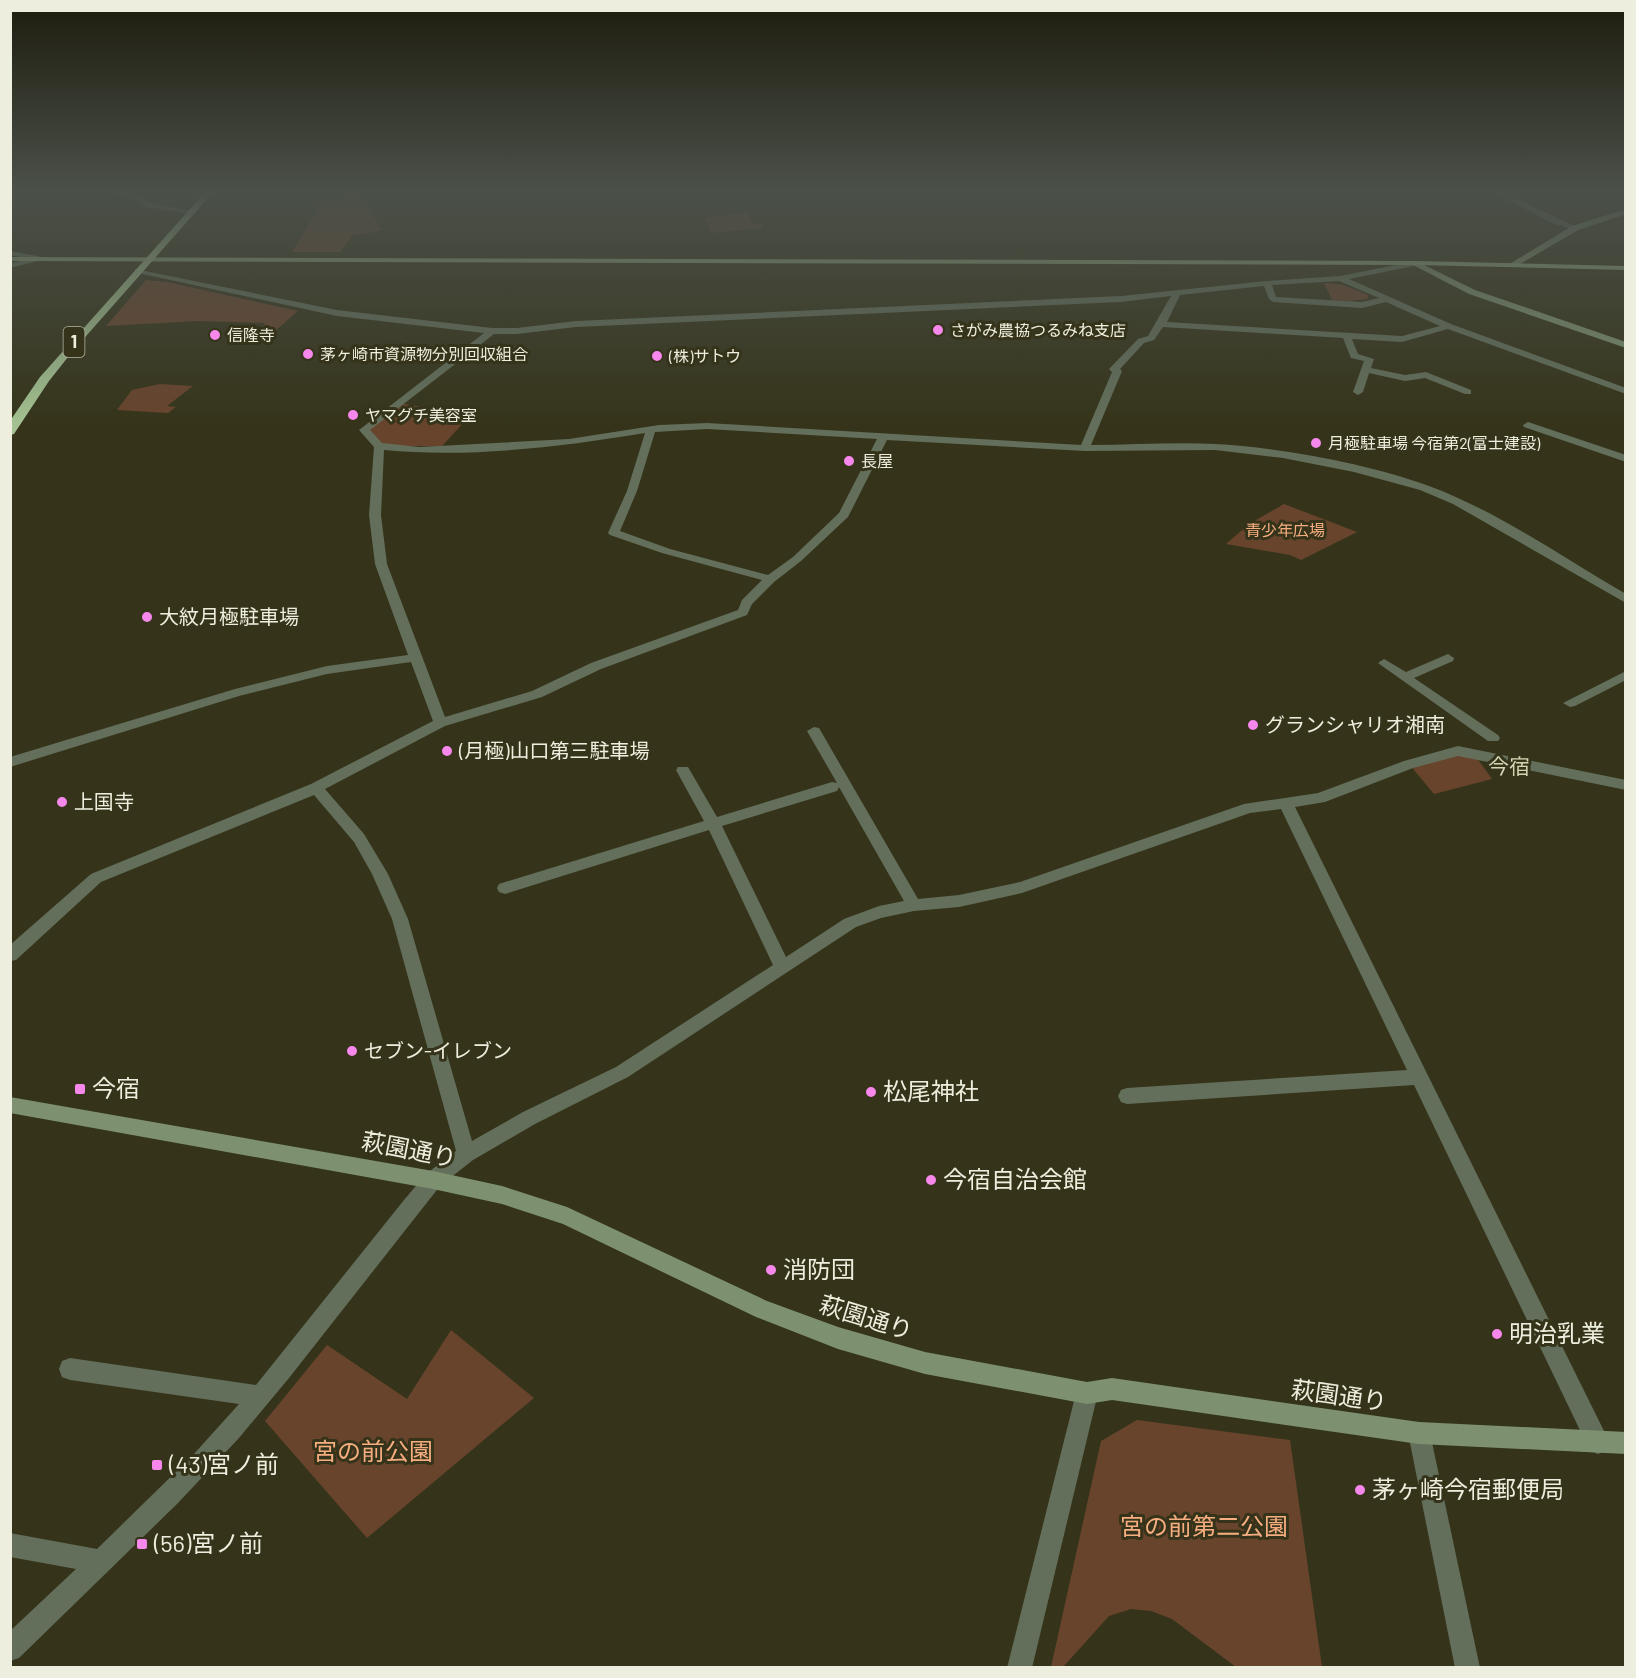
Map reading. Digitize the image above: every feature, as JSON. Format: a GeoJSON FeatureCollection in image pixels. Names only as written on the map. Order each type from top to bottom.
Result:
{"type":"FeatureCollection","features":[{"type":"Feature","properties":{"kind":"highway","name":"1"},"geometry":{"type":"LineString","coordinates":[[10,431],[44,379],[140,268]]}},
{"type":"Feature","properties":{"kind":"street"},"geometry":{"type":"LineString","coordinates":[[138,271],[337,314],[492,331],[517,331],[618,322],[1061,303],[1340,278],[1389,268]]}},
{"type":"Feature","properties":{"kind":"street"},"geometry":{"type":"LineString","coordinates":[[1426,268],[1472,292],[1626,345]]}},
{"type":"Feature","properties":{"kind":"street"},"geometry":{"type":"LineString","coordinates":[[1340,278],[1448,326],[1626,391]]}},
{"type":"Feature","properties":{"kind":"street"},"geometry":{"type":"LineString","coordinates":[[1267,283],[1273,298],[1362,305],[1386,299]]}},
{"type":"Feature","properties":{"kind":"street"},"geometry":{"type":"LineString","coordinates":[[1085,448],[1117,371],[1114,369],[1141,341],[1151,338],[1176,294]]}},
{"type":"Feature","properties":{"kind":"street"},"geometry":{"type":"LineString","coordinates":[[1161,324],[1402,339],[1448,326]]}},
{"type":"Feature","properties":{"kind":"street"},"geometry":{"type":"LineString","coordinates":[[492,331],[364,430],[379,446],[418,450],[595,439],[651,429],[707,426],[1085,448],[1215,447],[1277,454],[1355,469],[1424,488],[1457,502],[1500,525],[1626,599]]}},
{"type":"Feature","properties":{"kind":"street"},"geometry":{"type":"LineString","coordinates":[[1347,336],[1354,356],[1370,359],[1359,392]]}},
{"type":"Feature","properties":{"kind":"street"},"geometry":{"type":"LineString","coordinates":[[1366,370],[1405,378],[1426,375],[1468,392]]}},
{"type":"Feature","properties":{"kind":"street"},"geometry":{"type":"LineString","coordinates":[[1528,426],[1626,459]]}},
{"type":"Feature","properties":{"kind":"street"},"geometry":{"type":"LineString","coordinates":[[651,429],[632,491],[614,533],[666,551],[770,579]]}},
{"type":"Feature","properties":{"kind":"street"},"geometry":{"type":"LineString","coordinates":[[10,955],[96,878],[316,789],[440,723],[537,694],[596,666],[743,612],[746,603],[770,579],[844,515],[883,438]]}},
{"type":"Feature","properties":{"kind":"street"},"geometry":{"type":"LineString","coordinates":[[379,446],[375,515],[381,564],[440,723]]}},
{"type":"Feature","properties":{"kind":"street"},"geometry":{"type":"LineString","coordinates":[[10,762],[235,693],[327,670],[415,658]]}},
{"type":"Feature","properties":{"kind":"street"},"geometry":{"type":"LineString","coordinates":[[1405,677],[1448,658]]}},
{"type":"Feature","properties":{"kind":"street"},"geometry":{"type":"LineString","coordinates":[[1384,663],[1493,738]]}},
{"type":"Feature","properties":{"kind":"street"},"geometry":{"type":"LineString","coordinates":[[1570,703],[1626,675]]}},
{"type":"Feature","properties":{"kind":"street"},"geometry":{"type":"LineString","coordinates":[[814,731],[914,905]]}},
{"type":"Feature","properties":{"kind":"street"},"geometry":{"type":"LineString","coordinates":[[10,1649],[157,1506],[260,1396],[433,1180],[466,1154],[529,1118],[621,1071],[850,923],[879,912],[914,905],[959,901],[1022,887],[1249,808],[1320,798],[1409,764],[1458,751],[1626,785]]}},
{"type":"Feature","properties":{"kind":"street"},"geometry":{"type":"LineString","coordinates":[[682,770],[713,824],[782,966]]}},
{"type":"Feature","properties":{"kind":"street"},"geometry":{"type":"LineString","coordinates":[[505,888],[832,787]]}},
{"type":"Feature","properties":{"kind":"street"},"geometry":{"type":"LineString","coordinates":[[316,789],[359,838],[380,874],[400,919],[466,1154]]}},
{"type":"Feature","properties":{"kind":"street"},"geometry":{"type":"LineString","coordinates":[[1286,803],[1598,1443]]}},
{"type":"Feature","properties":{"kind":"street"},"geometry":{"type":"LineString","coordinates":[[1127,1096],[1419,1077]]}},
{"type":"Feature","properties":{"kind":"street","name":"萩園通り"},"geometry":{"type":"LineString","coordinates":[[10,1105],[433,1180],[502,1195],[567,1216],[763,1310],[838,1338],[925,1363],[1087,1394],[1112,1389],[1419,1433],[1626,1443]]}},
{"type":"Feature","properties":{"kind":"street"},"geometry":{"type":"LineString","coordinates":[[70,1369],[260,1396]]}},
{"type":"Feature","properties":{"kind":"street"},"geometry":{"type":"LineString","coordinates":[[1019,1668],[1087,1394]]}},
{"type":"Feature","properties":{"kind":"street"},"geometry":{"type":"LineString","coordinates":[[1419,1433],[1468,1668]]}},
{"type":"Feature","properties":{"kind":"street"},"geometry":{"type":"LineString","coordinates":[[10,1545],[100,1561]]}},
{"type":"Feature","properties":{"kind":"green space"},"geometry":{"type":"Polygon","coordinates":[[[146,280],[167,282],[298,311],[275,331],[260,329],[265,323],[198,321],[106,326],[146,280]]]}},
{"type":"Feature","properties":{"kind":"green space"},"geometry":{"type":"Polygon","coordinates":[[[1324,283],[1344,285],[1368,295],[1368,299],[1332,300],[1324,283]]]}},
{"type":"Feature","properties":{"kind":"green space"},"geometry":{"type":"Polygon","coordinates":[[[160,384],[193,386],[167,406],[176,407],[168,413],[117,410],[132,390],[160,384]]]}},
{"type":"Feature","properties":{"kind":"green space"},"geometry":{"type":"Polygon","coordinates":[[[400,403],[446,412],[466,420],[442,446],[379,446],[364,430],[400,403]]]}},
{"type":"Feature","properties":{"kind":"green space","name":"青少年広場"},"geometry":{"type":"Polygon","coordinates":[[[1284,504],[1357,532],[1301,560],[1290,555],[1226,544],[1249,524],[1284,504]]]}},
{"type":"Feature","properties":{"kind":"green space"},"geometry":{"type":"Polygon","coordinates":[[[1458,751],[1474,754],[1492,779],[1434,794],[1409,764],[1458,751]]]}},
{"type":"Feature","properties":{"kind":"green space","name":"宮の前公園"},"geometry":{"type":"Polygon","coordinates":[[[451,1330],[534,1398],[367,1538],[265,1421],[327,1345],[407,1399],[451,1330]]]}},
{"type":"Feature","properties":{"kind":"green space","name":"宮の前第二公園"},"geometry":{"type":"Polygon","coordinates":[[[1137,1420],[1290,1440],[1322,1667],[1236,1667],[1172,1619],[1151,1611],[1131,1609],[1109,1616],[1063,1667],[1051,1667],[1101,1441],[1137,1420]]]}},
{"type":"Feature","properties":{"kind":"place","name":"さがみ農協つるみね支店"},"geometry":{"type":"Point","coordinates":[938,330]}},
{"type":"Feature","properties":{"kind":"place","name":"信隆寺"},"geometry":{"type":"Point","coordinates":[215,335]}},
{"type":"Feature","properties":{"kind":"place","name":"茅ヶ崎市資源物分別回収組合"},"geometry":{"type":"Point","coordinates":[308,354]}},
{"type":"Feature","properties":{"kind":"place","name":"(株)サトウ"},"geometry":{"type":"Point","coordinates":[657,356]}},
{"type":"Feature","properties":{"kind":"place","name":"ヤマグチ美容室"},"geometry":{"type":"Point","coordinates":[353,415]}},
{"type":"Feature","properties":{"kind":"place","name":"月極駐車場 今宿第2(富士建設)"},"geometry":{"type":"Point","coordinates":[1316,443]}},
{"type":"Feature","properties":{"kind":"place","name":"長屋"},"geometry":{"type":"Point","coordinates":[849,461]}},
{"type":"Feature","properties":{"kind":"place","name":"大紋月極駐車場"},"geometry":{"type":"Point","coordinates":[147,617]}},
{"type":"Feature","properties":{"kind":"place","name":"グランシャリオ湘南"},"geometry":{"type":"Point","coordinates":[1253,725]}},
{"type":"Feature","properties":{"kind":"place","name":"(月極)山口第三駐車場"},"geometry":{"type":"Point","coordinates":[447,751]}},
{"type":"Feature","properties":{"kind":"place","name":"上国寺"},"geometry":{"type":"Point","coordinates":[62,802]}},
{"type":"Feature","properties":{"kind":"place","name":"セブン-イレブン"},"geometry":{"type":"Point","coordinates":[352,1051]}},
{"type":"Feature","properties":{"kind":"place","name":"今宿"},"geometry":{"type":"Point","coordinates":[80,1089]}},
{"type":"Feature","properties":{"kind":"place","name":"松尾神社"},"geometry":{"type":"Point","coordinates":[871,1092]}},
{"type":"Feature","properties":{"kind":"place","name":"今宿自治会館"},"geometry":{"type":"Point","coordinates":[931,1180]}},
{"type":"Feature","properties":{"kind":"place","name":"消防団"},"geometry":{"type":"Point","coordinates":[771,1270]}},
{"type":"Feature","properties":{"kind":"place","name":"明治乳業"},"geometry":{"type":"Point","coordinates":[1497,1334]}},
{"type":"Feature","properties":{"kind":"place","name":"(43)宮ノ前"},"geometry":{"type":"Point","coordinates":[157,1465]}},
{"type":"Feature","properties":{"kind":"place","name":"茅ヶ崎今宿郵便局"},"geometry":{"type":"Point","coordinates":[1360,1490]}},
{"type":"Feature","properties":{"kind":"place","name":"(56)宮ノ前"},"geometry":{"type":"Point","coordinates":[142,1544]}},
{"type":"Feature","properties":{"kind":"district","name":"今宿"},"geometry":{"type":"Point","coordinates":[1509,767]}}]}
